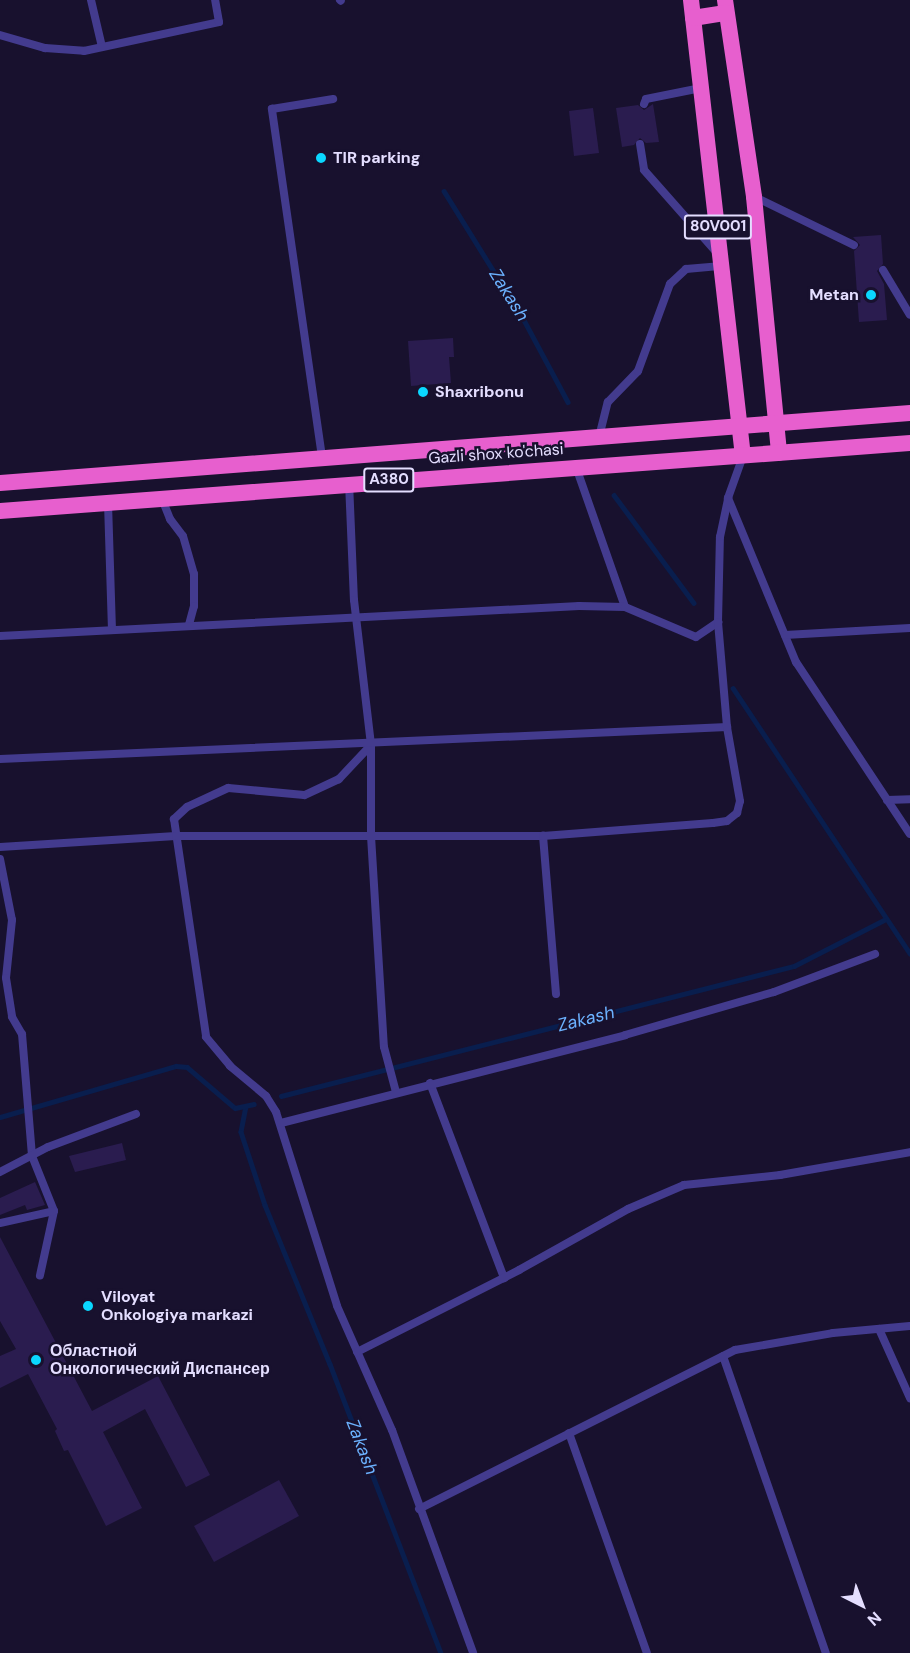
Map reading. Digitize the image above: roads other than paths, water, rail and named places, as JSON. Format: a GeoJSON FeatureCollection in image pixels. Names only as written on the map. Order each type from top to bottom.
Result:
{"type":"FeatureCollection","features":[{"type":"Feature","properties":{"kind":"highway","name":"80V001"},"geometry":{"type":"LineString","coordinates":[[691,0],[743,455]]}},
{"type":"Feature","properties":{"kind":"highway","name":"80V001"},"geometry":{"type":"LineString","coordinates":[[725,6],[754,197],[779,453]]}},
{"type":"Feature","properties":{"kind":"highway"},"geometry":{"type":"LineString","coordinates":[[693,18],[725,6]]}},
{"type":"Feature","properties":{"kind":"highway","name":"A380"},"geometry":{"type":"LineString","coordinates":[[740,426],[910,413]]}},
{"type":"Feature","properties":{"kind":"highway","name":"Gazli shox ko'chasi"},"geometry":{"type":"LineString","coordinates":[[0,483],[740,426]]}},
{"type":"Feature","properties":{"kind":"highway","name":"A380"},"geometry":{"type":"LineString","coordinates":[[779,453],[910,443]]}},
{"type":"Feature","properties":{"kind":"highway","name":"Gazli shox ko'chasi"},"geometry":{"type":"LineString","coordinates":[[0,511],[349,482],[779,453]]}},
{"type":"Feature","properties":{"kind":"lane"},"geometry":{"type":"LineString","coordinates":[[91,0],[102,47]]}},
{"type":"Feature","properties":{"kind":"lane"},"geometry":{"type":"LineString","coordinates":[[0,35],[45,48],[84,51],[219,22],[215,0]]}},
{"type":"Feature","properties":{"kind":"lane"},"geometry":{"type":"LineString","coordinates":[[644,104],[646,99],[701,88]]}},
{"type":"Feature","properties":{"kind":"lane"},"geometry":{"type":"LineString","coordinates":[[321,457],[272,109],[333,99]]}},
{"type":"Feature","properties":{"kind":"lane"},"geometry":{"type":"LineString","coordinates":[[640,144],[644,170],[722,262]]}},
{"type":"Feature","properties":{"kind":"lane"},"geometry":{"type":"LineString","coordinates":[[754,197],[854,245]]}},
{"type":"Feature","properties":{"kind":"lane"},"geometry":{"type":"LineString","coordinates":[[599,437],[608,402],[638,371],[670,284],[686,268],[722,262]]}},
{"type":"Feature","properties":{"kind":"lane"},"geometry":{"type":"LineString","coordinates":[[883,270],[910,315]]}},
{"type":"Feature","properties":{"kind":"lane"},"geometry":{"type":"LineString","coordinates":[[0,847],[176,836],[543,836],[727,821],[737,813],[740,801],[728,727],[718,622],[720,537],[728,498],[743,455]]}},
{"type":"Feature","properties":{"kind":"lane"},"geometry":{"type":"LineString","coordinates":[[576,467],[625,607]]}},
{"type":"Feature","properties":{"kind":"lane"},"geometry":{"type":"LineString","coordinates":[[349,482],[355,619],[371,745],[371,836],[384,1047],[396,1092]]}},
{"type":"Feature","properties":{"kind":"lane"},"geometry":{"type":"LineString","coordinates":[[162,498],[170,519],[183,536],[194,574],[194,606],[189,625]]}},
{"type":"Feature","properties":{"kind":"lane"},"geometry":{"type":"LineString","coordinates":[[728,498],[796,662],[910,834]]}},
{"type":"Feature","properties":{"kind":"lane"},"geometry":{"type":"LineString","coordinates":[[108,502],[111,630]]}},
{"type":"Feature","properties":{"kind":"lane"},"geometry":{"type":"LineString","coordinates":[[0,636],[189,625],[625,607],[696,637],[718,622]]}},
{"type":"Feature","properties":{"kind":"lane"},"geometry":{"type":"LineString","coordinates":[[786,635],[910,628]]}},
{"type":"Feature","properties":{"kind":"lane"},"geometry":{"type":"LineString","coordinates":[[0,759],[371,745],[728,727]]}},
{"type":"Feature","properties":{"kind":"lane"},"geometry":{"type":"LineString","coordinates":[[371,745],[339,779],[304,795],[228,788],[187,807],[174,819],[206,1037],[230,1066],[266,1096],[281,1123],[337,1306],[392,1430],[473,1653]]}},
{"type":"Feature","properties":{"kind":"lane"},"geometry":{"type":"LineString","coordinates":[[887,800],[910,799]]}},
{"type":"Feature","properties":{"kind":"lane"},"geometry":{"type":"LineString","coordinates":[[543,836],[556,994]]}},
{"type":"Feature","properties":{"kind":"lane"},"geometry":{"type":"LineString","coordinates":[[0,859],[12,920],[6,978],[12,1017],[21,1035],[32,1125],[32,1156],[54,1211],[40,1275]]}},
{"type":"Feature","properties":{"kind":"lane"},"geometry":{"type":"LineString","coordinates":[[281,1123],[430,1083],[625,1035],[774,992],[875,954]]}},
{"type":"Feature","properties":{"kind":"lane"},"geometry":{"type":"LineString","coordinates":[[430,1083],[504,1278]]}},
{"type":"Feature","properties":{"kind":"lane"},"geometry":{"type":"LineString","coordinates":[[0,1172],[32,1156],[136,1114]]}},
{"type":"Feature","properties":{"kind":"lane"},"geometry":{"type":"LineString","coordinates":[[357,1352],[504,1278],[628,1209],[684,1185],[780,1175],[910,1152]]}},
{"type":"Feature","properties":{"kind":"lane"},"geometry":{"type":"LineString","coordinates":[[0,1223],[54,1211]]}},
{"type":"Feature","properties":{"kind":"lane"},"geometry":{"type":"LineString","coordinates":[[419,1509],[723,1356],[746,1348],[910,1326]]}},
{"type":"Feature","properties":{"kind":"lane"},"geometry":{"type":"LineString","coordinates":[[879,1329],[910,1398]]}},
{"type":"Feature","properties":{"kind":"lane"},"geometry":{"type":"LineString","coordinates":[[723,1356],[826,1653]]}},
{"type":"Feature","properties":{"kind":"lane"},"geometry":{"type":"LineString","coordinates":[[568,1433],[648,1653]]}},
{"type":"Feature","properties":{"kind":"waterway","name":"Zakash"},"geometry":{"type":"LineString","coordinates":[[444,191],[524,320],[568,402]]}},
{"type":"Feature","properties":{"kind":"waterway","name":"Zakash"},"geometry":{"type":"LineString","coordinates":[[614,495],[694,603]]}},
{"type":"Feature","properties":{"kind":"waterway","name":"Zakash"},"geometry":{"type":"LineString","coordinates":[[733,688],[910,953]]}},
{"type":"Feature","properties":{"kind":"waterway","name":"Zakash"},"geometry":{"type":"LineString","coordinates":[[281,1096],[794,966],[884,920]]}},
{"type":"Feature","properties":{"kind":"waterway","name":"Zakash"},"geometry":{"type":"LineString","coordinates":[[0,1117],[176,1066],[187,1067],[235,1108],[254,1104]]}},
{"type":"Feature","properties":{"kind":"waterway","name":"Zakash"},"geometry":{"type":"LineString","coordinates":[[246,1106],[241,1132],[265,1205],[330,1364],[441,1653]]}},
{"type":"Feature","properties":{"kind":"place","name":"TIR parking"},"geometry":{"type":"Point","coordinates":[321,158]}},
{"type":"Feature","properties":{"kind":"place","name":"Metan"},"geometry":{"type":"Point","coordinates":[871,295]}},
{"type":"Feature","properties":{"kind":"place","name":"Shaxribonu"},"geometry":{"type":"Point","coordinates":[423,392]}},
{"type":"Feature","properties":{"kind":"place","name":"Viloyat Onkologiya markazi"},"geometry":{"type":"Point","coordinates":[88,1306]}},
{"type":"Feature","properties":{"kind":"place","name":"Областной Онкологический Диспансер"},"geometry":{"type":"Point","coordinates":[36,1360]}}]}
